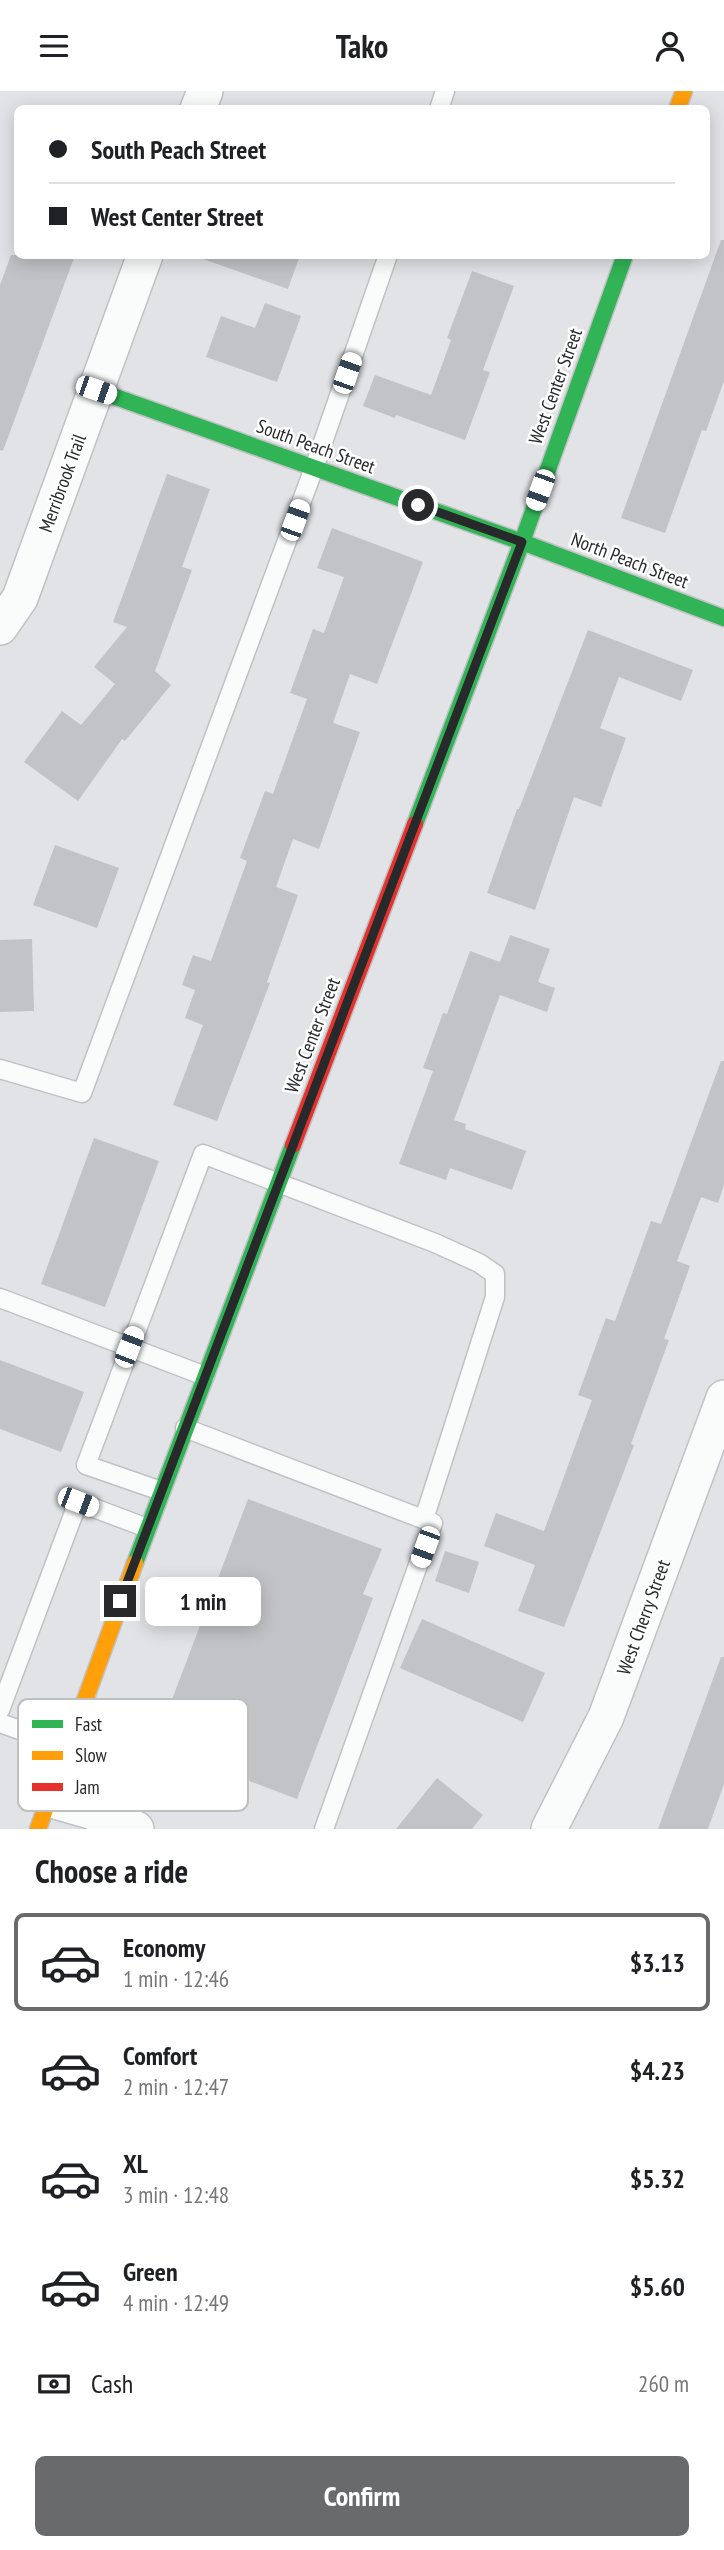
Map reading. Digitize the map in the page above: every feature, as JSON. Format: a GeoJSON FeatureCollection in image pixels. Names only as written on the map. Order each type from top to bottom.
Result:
{"type":"FeatureCollection","features":[{"type":"Feature","properties":{"kind":"street","name":"Merribrook Trail"},"geometry":{"type":"LineString","coordinates":[[0,627],[20,598],[144,259]]}},
{"type":"Feature","properties":{"kind":"street","name":"West Center Street"},"geometry":{"type":"LineString","coordinates":[[85,1699],[522,542],[624,259]]}},
{"type":"Feature","properties":{"kind":"street","name":"South Peach Street"},"geometry":{"type":"LineString","coordinates":[[96,390],[522,542]]}},
{"type":"Feature","properties":{"kind":"street","name":"North Peach Street"},"geometry":{"type":"LineString","coordinates":[[522,542],[724,618]]}},
{"type":"Feature","properties":{"kind":"street","name":"West Cherry Street"},"geometry":{"type":"LineString","coordinates":[[549,1829],[606,1717],[724,1398]]}},
{"type":"Feature","properties":{"kind":"street"},"geometry":{"type":"LineString","coordinates":[[43,1814],[90,1811],[136,1829]]}},
{"type":"Feature","properties":{"kind":"lane"},"geometry":{"type":"LineString","coordinates":[[0,1069],[82,1093],[314,468],[387,259]]}},
{"type":"Feature","properties":{"kind":"lane"},"geometry":{"type":"LineString","coordinates":[[161,1491],[86,1465],[203,1154],[435,1243],[479,1263],[495,1274],[495,1297],[424,1519]]}},
{"type":"Feature","properties":{"kind":"lane"},"geometry":{"type":"LineString","coordinates":[[0,1299],[205,1376]]}},
{"type":"Feature","properties":{"kind":"lane"},"geometry":{"type":"LineString","coordinates":[[185,1428],[433,1523],[324,1829]]}},
{"type":"Feature","properties":{"kind":"lane"},"geometry":{"type":"LineString","coordinates":[[0,1710],[78,1502],[147,1528]]}},
{"type":"Feature","properties":{"kind":"lane"},"geometry":{"type":"LineString","coordinates":[[0,1723],[18,1729]]}},
{"type":"Feature","properties":{"kind":"building"},"geometry":{"type":"Polygon","coordinates":[[[721,240],[724,240],[724,381],[706,431],[702,430],[665,533],[621,518],[721,240]]]}},
{"type":"Feature","properties":{"kind":"building"},"geometry":{"type":"Polygon","coordinates":[[[11,255],[14,255],[14,259],[74,259],[3,451],[0,450],[0,285],[11,255]]]}},
{"type":"Feature","properties":{"kind":"building"},"geometry":{"type":"Polygon","coordinates":[[[203,259],[299,259],[288,289],[203,259]]]}},
{"type":"Feature","properties":{"kind":"building"},"geometry":{"type":"Polygon","coordinates":[[[472,271],[514,286],[483,370],[490,372],[465,440],[363,406],[375,375],[431,395],[451,340],[447,338],[472,271]]]}},
{"type":"Feature","properties":{"kind":"building"},"geometry":{"type":"Polygon","coordinates":[[[265,303],[301,316],[277,382],[206,357],[221,316],[255,328],[265,303]]]}},
{"type":"Feature","properties":{"kind":"building"},"geometry":{"type":"Polygon","coordinates":[[[167,474],[210,489],[182,567],[192,570],[155,671],[171,685],[125,741],[122,739],[78,801],[24,762],[62,711],[81,725],[115,684],[94,667],[127,627],[113,622],[167,474]]]}},
{"type":"Feature","properties":{"kind":"building"},"geometry":{"type":"Polygon","coordinates":[[[332,528],[423,562],[377,684],[350,674],[333,723],[360,732],[319,849],[293,839],[276,887],[298,895],[267,982],[270,983],[217,1121],[173,1105],[203,1025],[185,1018],[195,990],[182,985],[193,955],[211,961],[247,861],[240,858],[265,791],[273,794],[307,699],[290,693],[313,629],[324,633],[344,577],[317,568],[332,528]]]}},
{"type":"Feature","properties":{"kind":"building"},"geometry":{"type":"Polygon","coordinates":[[[588,630],[693,670],[681,701],[619,677],[600,728],[626,738],[601,807],[574,797],[535,910],[487,893],[517,809],[588,630]]]}},
{"type":"Feature","properties":{"kind":"building"},"geometry":{"type":"Polygon","coordinates":[[[55,845],[119,868],[97,928],[33,905],[55,845]]]}},
{"type":"Feature","properties":{"kind":"building"},"geometry":{"type":"Polygon","coordinates":[[[510,935],[550,949],[538,982],[555,988],[547,1012],[500,995],[454,1120],[466,1124],[465,1129],[526,1151],[512,1190],[450,1168],[446,1180],[399,1164],[433,1071],[423,1068],[443,1013],[447,1014],[470,951],[500,962],[510,935]]]}},
{"type":"Feature","properties":{"kind":"building"},"geometry":{"type":"Polygon","coordinates":[[[32,939],[34,1011],[0,1012],[0,940],[32,939]]]}},
{"type":"Feature","properties":{"kind":"building"},"geometry":{"type":"Polygon","coordinates":[[[721,1061],[724,1061],[724,1185],[718,1203],[701,1197],[677,1261],[690,1266],[664,1339],[669,1340],[631,1444],[634,1445],[564,1627],[518,1611],[535,1565],[484,1546],[496,1513],[544,1531],[592,1400],[578,1395],[606,1318],[615,1321],[651,1221],[661,1224],[721,1061]]]}},
{"type":"Feature","properties":{"kind":"building"},"geometry":{"type":"Polygon","coordinates":[[[94,1138],[159,1161],[105,1307],[41,1284],[94,1138]]]}},
{"type":"Feature","properties":{"kind":"building"},"geometry":{"type":"Polygon","coordinates":[[[0,1360],[84,1392],[61,1452],[0,1429],[0,1360]]]}},
{"type":"Feature","properties":{"kind":"building"},"geometry":{"type":"Polygon","coordinates":[[[248,1499],[382,1549],[363,1594],[373,1598],[297,1799],[248,1780],[248,1699],[172,1699],[248,1499]]]}},
{"type":"Feature","properties":{"kind":"building"},"geometry":{"type":"Polygon","coordinates":[[[445,1551],[479,1562],[469,1593],[435,1581],[445,1551]]]}},
{"type":"Feature","properties":{"kind":"building"},"geometry":{"type":"Polygon","coordinates":[[[422,1619],[545,1673],[523,1722],[400,1668],[422,1619]]]}},
{"type":"Feature","properties":{"kind":"building"},"geometry":{"type":"Polygon","coordinates":[[[721,1657],[724,1657],[724,1784],[708,1829],[658,1829],[721,1657]]]}},
{"type":"Feature","properties":{"kind":"building"},"geometry":{"type":"Polygon","coordinates":[[[437,1778],[483,1815],[472,1829],[396,1829],[437,1778]]]}},
{"type":"Feature","properties":{"kind":"traffic: fast"},"geometry":{"type":"LineString","coordinates":[[415,824],[522,542],[624,259]]}},
{"type":"Feature","properties":{"kind":"traffic: fast"},"geometry":{"type":"LineString","coordinates":[[96,390],[522,542],[724,618]]}},
{"type":"Feature","properties":{"kind":"traffic: fast"},"geometry":{"type":"LineString","coordinates":[[135,1563],[293,1145]]}},
{"type":"Feature","properties":{"kind":"traffic: slow"},"geometry":{"type":"LineString","coordinates":[[679,105],[684,91]]}},
{"type":"Feature","properties":{"kind":"traffic: slow"},"geometry":{"type":"LineString","coordinates":[[85,1699],[135,1563]]}},
{"type":"Feature","properties":{"kind":"traffic: slow"},"geometry":{"type":"LineString","coordinates":[[38,1829],[45,1811]]}},
{"type":"Feature","properties":{"kind":"traffic: jam"},"geometry":{"type":"LineString","coordinates":[[293,1145],[415,824]]}},
{"type":"Feature","properties":{"kind":"route"},"geometry":{"type":"LineString","coordinates":[[120,1601],[522,542],[418,505]]}}]}
